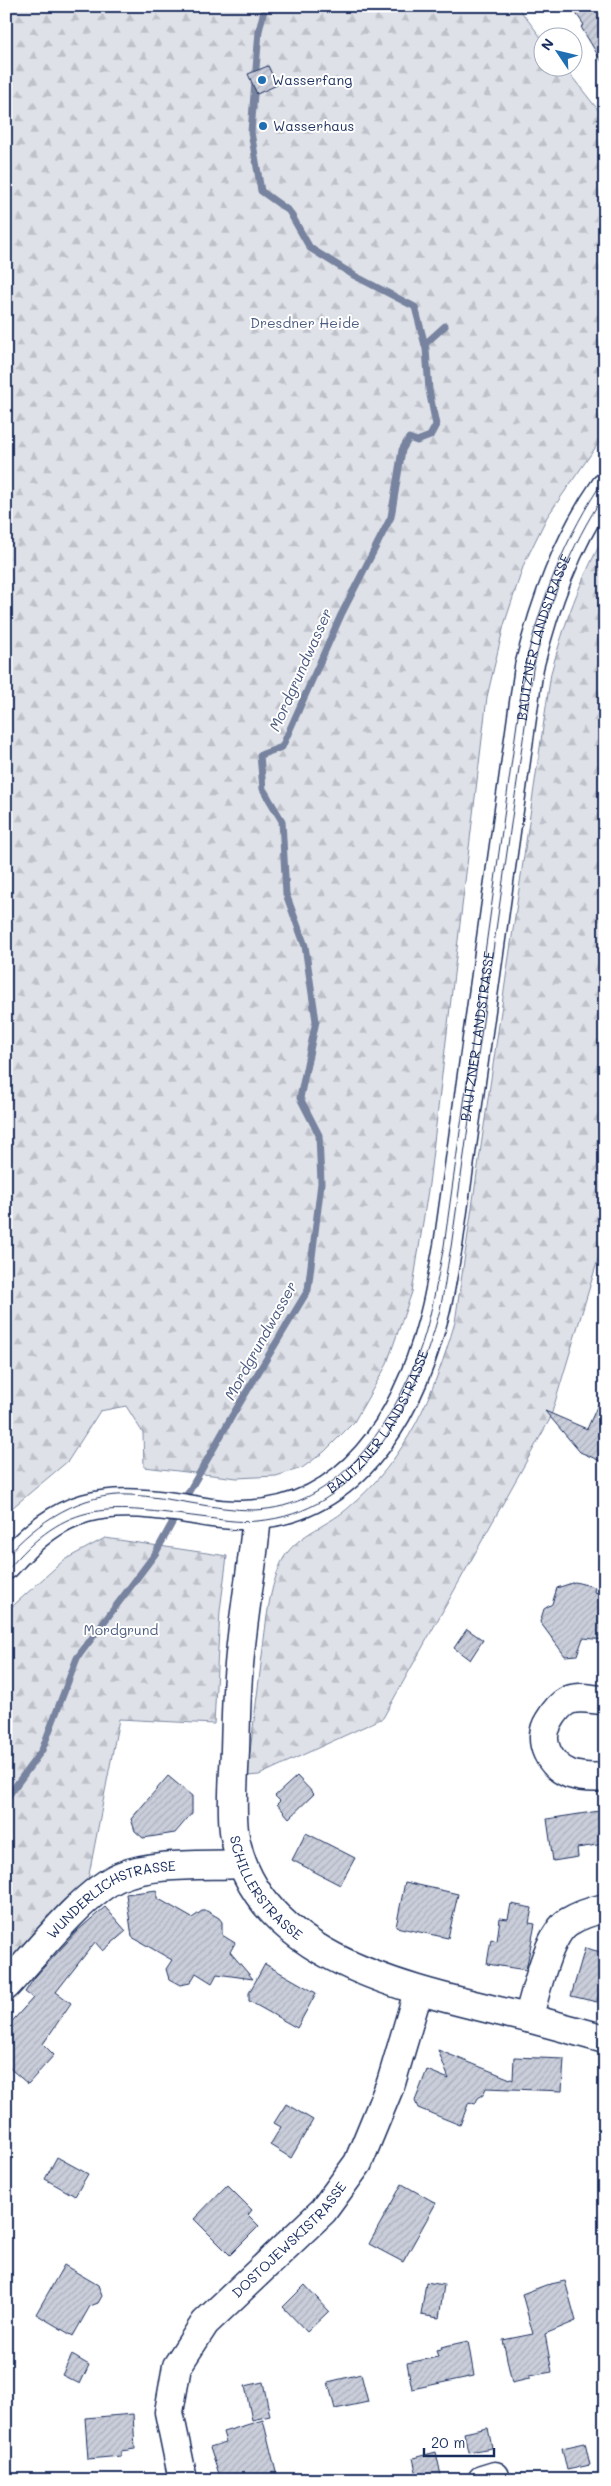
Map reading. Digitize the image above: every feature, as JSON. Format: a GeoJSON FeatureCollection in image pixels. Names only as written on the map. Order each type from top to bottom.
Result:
{"type":"FeatureCollection","features":[{"type":"Feature","properties":{"kind":"street","name":"BAUTZNER LANDSTRASSE"},"geometry":{"type":"LineString","coordinates":[[6,1565],[30,1538],[52,1522],[94,1505],[128,1502],[244,1515],[284,1511],[306,1504],[336,1487],[358,1467],[400,1406],[421,1361],[434,1320],[448,1246],[529,667],[541,620],[559,572],[577,535],[605,487]]}},
{"type":"Feature","properties":{"kind":"street","name":"SCHILLERSTRASSE"},"geometry":{"type":"LineString","coordinates":[[244,1515],[233,1793],[234,1831],[242,1864],[253,1886],[267,1904],[305,1940],[330,1956],[380,1979],[418,1992],[528,2018],[605,2039]]}},
{"type":"Feature","properties":{"kind":"street"},"geometry":{"type":"LineString","coordinates":[[605,1700],[579,1698],[567,1700],[556,1710],[546,1726],[543,1739],[550,1759],[559,1768],[584,1778],[605,1778]]}},
{"type":"Feature","properties":{"kind":"street","name":"WUNDERLICHSTRASSE"},"geometry":{"type":"LineString","coordinates":[[6,1986],[96,1889],[120,1876],[157,1868],[242,1864]]}},
{"type":"Feature","properties":{"kind":"street"},"geometry":{"type":"LineString","coordinates":[[528,2018],[556,1935],[567,1922],[605,1908]]}},
{"type":"Feature","properties":{"kind":"street","name":"DOSTOJEWSKISTRASSE"},"geometry":{"type":"LineString","coordinates":[[183,2480],[169,2412],[177,2366],[205,2323],[323,2210],[358,2163],[391,2083],[418,1992]]}},
{"type":"Feature","properties":{"kind":"green space","name":"Dresdner Heide"},"geometry":{"type":"Polygon","coordinates":[[[6,6],[517,6],[534,28],[534,78],[573,78],[599,111],[605,115],[605,434],[547,517],[524,564],[504,625],[487,697],[429,1184],[412,1292],[386,1366],[354,1422],[324,1452],[302,1468],[276,1476],[237,1478],[144,1467],[143,1433],[126,1406],[100,1411],[68,1461],[6,1513],[6,6]]]}},
{"type":"Feature","properties":{"kind":"green space"},"geometry":{"type":"Polygon","coordinates":[[[605,535],[605,1236],[550,1419],[383,1718],[259,1775],[247,1776],[268,1609],[273,1585],[281,1563],[287,1553],[302,1538],[339,1515],[368,1490],[402,1447],[416,1424],[438,1375],[455,1322],[551,673],[574,603],[605,535]]]}},
{"type":"Feature","properties":{"kind":"green space","name":"Mordgrund"},"geometry":{"type":"Polygon","coordinates":[[[105,1538],[227,1556],[220,1611],[214,1724],[119,1719],[87,1885],[6,1970],[6,1612],[64,1560],[105,1538]]]}},
{"type":"Feature","properties":{"kind":"building"},"geometry":{"type":"Polygon","coordinates":[[[571,6],[605,6],[605,67],[584,32],[584,28],[581,27],[584,25],[571,6]]]}},
{"type":"Feature","properties":{"kind":"building","name":"Wasserfang"},"geometry":{"type":"Polygon","coordinates":[[[268,66],[277,85],[257,94],[248,74],[268,66]]]}},
{"type":"Feature","properties":{"kind":"building"},"geometry":{"type":"Polygon","coordinates":[[[605,1389],[605,1463],[580,1452],[545,1411],[587,1429],[605,1389]]]}},
{"type":"Feature","properties":{"kind":"building"},"geometry":{"type":"Polygon","coordinates":[[[575,1582],[595,1587],[594,1592],[605,1594],[605,1640],[583,1638],[577,1655],[565,1656],[540,1622],[544,1609],[552,1604],[557,1588],[575,1582]]]}},
{"type":"Feature","properties":{"kind":"building"},"geometry":{"type":"Polygon","coordinates":[[[467,1629],[483,1640],[470,1660],[454,1648],[467,1629]]]}},
{"type":"Feature","properties":{"kind":"building"},"geometry":{"type":"Polygon","coordinates":[[[168,1776],[192,1796],[192,1813],[175,1833],[143,1838],[135,1831],[131,1819],[168,1776]]]}},
{"type":"Feature","properties":{"kind":"building"},"geometry":{"type":"Polygon","coordinates":[[[297,1776],[314,1794],[289,1818],[277,1804],[280,1801],[275,1796],[297,1776]]]}},
{"type":"Feature","properties":{"kind":"building"},"geometry":{"type":"Polygon","coordinates":[[[599,1811],[604,1844],[577,1848],[578,1857],[553,1861],[547,1819],[599,1811]]]}},
{"type":"Feature","properties":{"kind":"building"},"geometry":{"type":"Polygon","coordinates":[[[306,1833],[355,1858],[340,1885],[292,1860],[306,1833]]]}},
{"type":"Feature","properties":{"kind":"building"},"geometry":{"type":"Polygon","coordinates":[[[405,1882],[458,1894],[448,1938],[396,1927],[405,1882]]]}},
{"type":"Feature","properties":{"kind":"building"},"geometry":{"type":"Polygon","coordinates":[[[157,1890],[157,1898],[192,1918],[202,1911],[207,1911],[219,1918],[222,1922],[222,1935],[235,1943],[230,1952],[253,1979],[217,1974],[212,1983],[196,1973],[190,1983],[180,1985],[169,1979],[166,1969],[172,1960],[132,1937],[126,1894],[157,1890]]]}},
{"type":"Feature","properties":{"kind":"building"},"geometry":{"type":"Polygon","coordinates":[[[511,1904],[532,1908],[529,1923],[535,1924],[526,1970],[487,1964],[491,1939],[497,1941],[500,1918],[508,1919],[511,1904]]]}},
{"type":"Feature","properties":{"kind":"building"},"geometry":{"type":"Polygon","coordinates":[[[105,1907],[126,1931],[103,1951],[95,1942],[56,1992],[71,2003],[43,2044],[54,2055],[28,2084],[6,2065],[6,2028],[33,1998],[25,1992],[35,1977],[77,1931],[105,1907]]]}},
{"type":"Feature","properties":{"kind":"building"},"geometry":{"type":"Polygon","coordinates":[[[585,1948],[605,1953],[605,1972],[597,2002],[571,1996],[585,1948]]]}},
{"type":"Feature","properties":{"kind":"building"},"geometry":{"type":"Polygon","coordinates":[[[265,1964],[316,1993],[297,2028],[249,2001],[249,1993],[265,1964]]]}},
{"type":"Feature","properties":{"kind":"building"},"geometry":{"type":"Polygon","coordinates":[[[438,2050],[513,2080],[514,2057],[564,2059],[562,2091],[486,2088],[475,2104],[469,2102],[460,2125],[418,2108],[415,2101],[427,2070],[449,2079],[438,2050]]]}},
{"type":"Feature","properties":{"kind":"building"},"geometry":{"type":"Polygon","coordinates":[[[286,2104],[313,2120],[291,2158],[270,2145],[281,2127],[274,2123],[286,2104]]]}},
{"type":"Feature","properties":{"kind":"building"},"geometry":{"type":"Polygon","coordinates":[[[57,2157],[88,2174],[75,2196],[45,2179],[57,2157]]]}},
{"type":"Feature","properties":{"kind":"building"},"geometry":{"type":"Polygon","coordinates":[[[402,2184],[436,2203],[403,2262],[369,2244],[402,2184]]]}},
{"type":"Feature","properties":{"kind":"building"},"geometry":{"type":"Polygon","coordinates":[[[227,2185],[252,2210],[248,2215],[259,2226],[230,2255],[194,2219],[227,2185]]]}},
{"type":"Feature","properties":{"kind":"building"},"geometry":{"type":"Polygon","coordinates":[[[64,2265],[98,2285],[102,2296],[98,2303],[90,2306],[73,2336],[36,2314],[64,2265]]]}},
{"type":"Feature","properties":{"kind":"building"},"geometry":{"type":"Polygon","coordinates":[[[565,2281],[576,2321],[545,2334],[552,2372],[529,2376],[529,2379],[512,2383],[503,2340],[533,2334],[522,2294],[546,2285],[565,2281]]]}},
{"type":"Feature","properties":{"kind":"building"},"geometry":{"type":"Polygon","coordinates":[[[426,2282],[444,2285],[439,2318],[421,2315],[426,2282]]]}},
{"type":"Feature","properties":{"kind":"building"},"geometry":{"type":"Polygon","coordinates":[[[305,2285],[329,2311],[307,2332],[283,2307],[305,2285]]]}},
{"type":"Feature","properties":{"kind":"building"},"geometry":{"type":"Polygon","coordinates":[[[468,2341],[474,2376],[412,2389],[407,2363],[438,2357],[436,2350],[442,2349],[441,2347],[468,2341]]]}},
{"type":"Feature","properties":{"kind":"building"},"geometry":{"type":"Polygon","coordinates":[[[72,2355],[89,2365],[80,2384],[62,2375],[72,2355]]]}},
{"type":"Feature","properties":{"kind":"building"},"geometry":{"type":"Polygon","coordinates":[[[361,2374],[368,2402],[335,2409],[328,2382],[361,2374]]]}},
{"type":"Feature","properties":{"kind":"building"},"geometry":{"type":"Polygon","coordinates":[[[263,2382],[270,2416],[252,2420],[245,2386],[263,2382]]]}},
{"type":"Feature","properties":{"kind":"building"},"geometry":{"type":"Polygon","coordinates":[[[133,2414],[135,2449],[121,2451],[121,2456],[88,2459],[85,2418],[133,2414]]]}},
{"type":"Feature","properties":{"kind":"building"},"geometry":{"type":"Polygon","coordinates":[[[263,2420],[278,2480],[221,2480],[210,2447],[226,2442],[223,2432],[263,2420]]]}},
{"type":"Feature","properties":{"kind":"building"},"geometry":{"type":"Polygon","coordinates":[[[488,2428],[492,2448],[468,2452],[464,2433],[488,2428]]]}},
{"type":"Feature","properties":{"kind":"building"},"geometry":{"type":"Polygon","coordinates":[[[585,2443],[590,2465],[567,2470],[562,2448],[585,2443]]]}},
{"type":"Feature","properties":{"kind":"building"},"geometry":{"type":"Polygon","coordinates":[[[436,2452],[442,2480],[418,2480],[413,2458],[436,2452]]]}},
{"type":"Feature","properties":{"kind":"waterway","name":"Mordgrundwasser"},"geometry":{"type":"LineString","coordinates":[[183,1502],[308,1290],[321,1183],[319,1135],[300,1098],[316,1021],[305,946],[286,894],[282,821],[263,789],[260,755],[282,747],[341,615],[391,517],[402,450],[409,438],[417,441],[430,436],[436,425],[429,390],[426,349],[415,307],[355,276],[310,248],[289,211],[261,191],[251,132],[259,31],[265,6]]}},
{"type":"Feature","properties":{"kind":"waterway"},"geometry":{"type":"LineString","coordinates":[[425,344],[445,326]]}},
{"type":"Feature","properties":{"kind":"waterway","name":"Mordgrundwasser"},"geometry":{"type":"LineString","coordinates":[[6,1799],[42,1750],[77,1658],[155,1554],[177,1514]]}},
{"type":"Feature","properties":{"kind":"tram line"},"geometry":{"type":"LineString","coordinates":[[6,1557],[31,1532],[46,1521],[78,1504],[95,1498],[112,1495],[146,1496],[207,1506],[254,1510],[284,1506],[311,1495],[335,1480],[356,1460],[375,1437],[391,1412],[405,1386],[426,1332],[444,1246],[525,666],[539,616],[556,568],[578,523],[605,478]]}},
{"type":"Feature","properties":{"kind":"tram line"},"geometry":{"type":"LineString","coordinates":[[6,1572],[28,1547],[50,1530],[71,1518],[93,1512],[141,1510],[243,1522],[293,1514],[325,1499],[352,1478],[376,1451],[396,1421],[426,1355],[437,1321],[443,1293],[533,669],[553,601],[570,556],[605,494]]}},
{"type":"Feature","properties":{"kind":"place","name":"Wasserfang"},"geometry":{"type":"Point","coordinates":[262,80]}},
{"type":"Feature","properties":{"kind":"place","name":"Wasserhaus"},"geometry":{"type":"Point","coordinates":[263,126]}}]}
